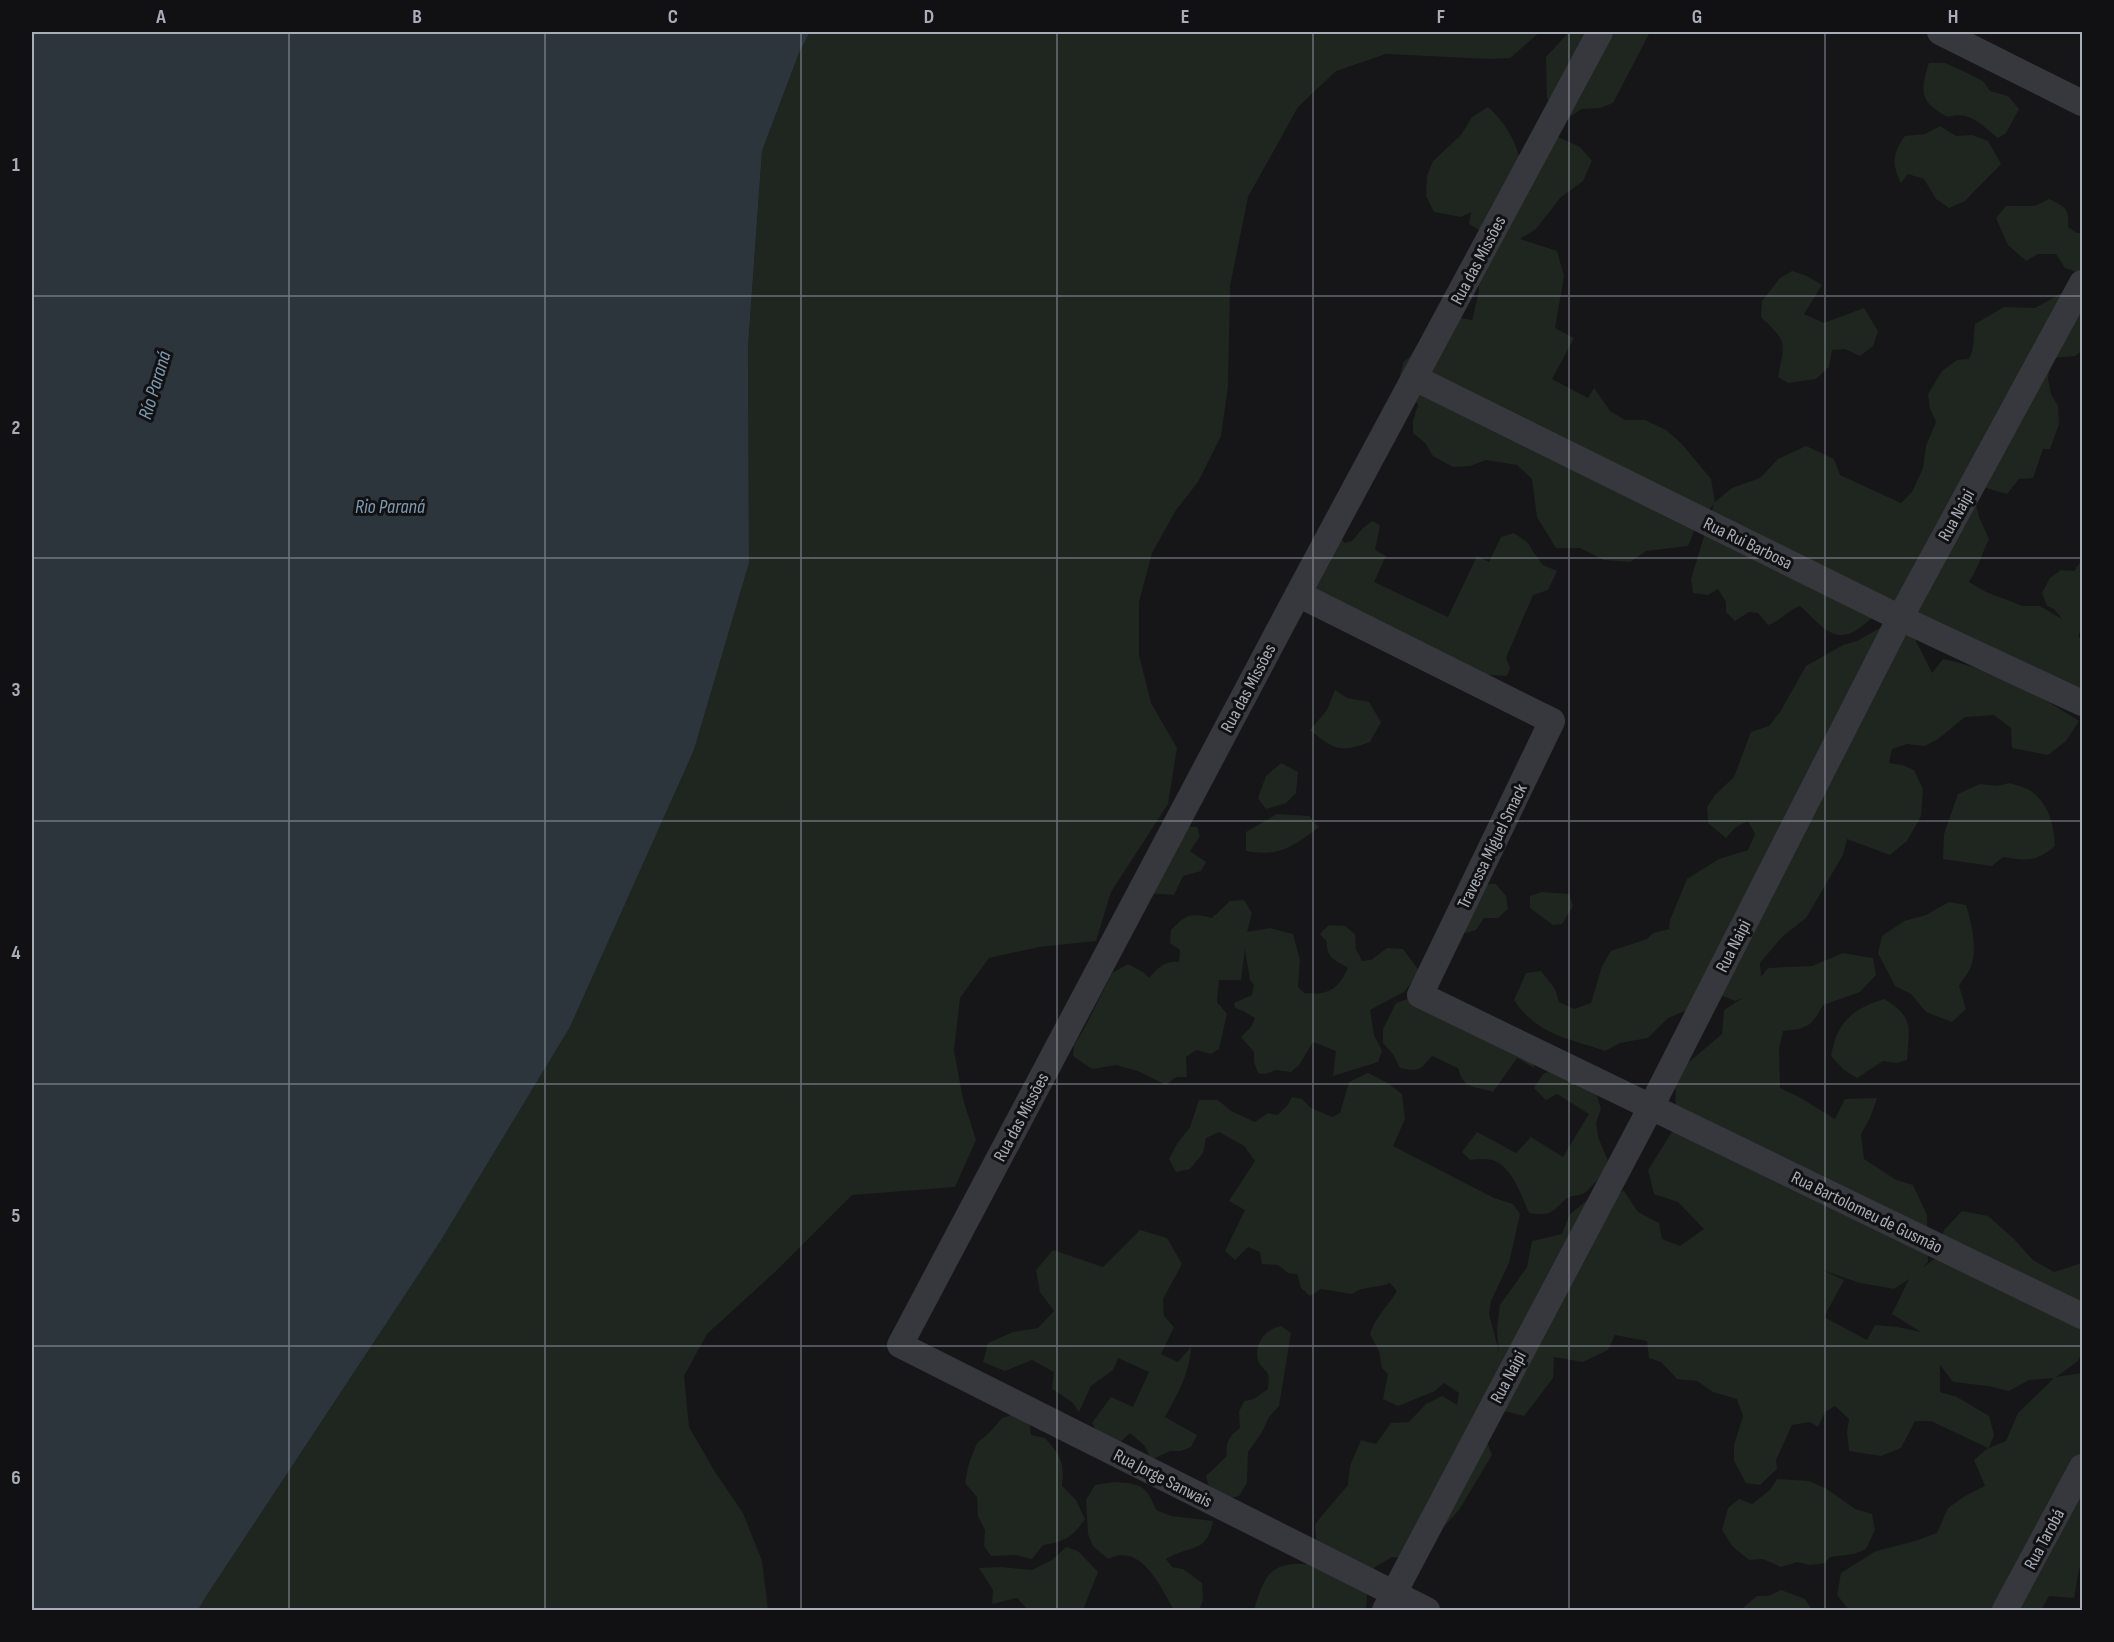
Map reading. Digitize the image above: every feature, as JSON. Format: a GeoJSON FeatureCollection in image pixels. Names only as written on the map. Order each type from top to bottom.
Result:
{"type":"FeatureCollection","features":[{"type":"Feature","properties":{"kind":"street","name":"Rua das Missões"},"geometry":{"type":"LineString","coordinates":[[900,1346],[1298,594],[1600,32]]}},
{"type":"Feature","properties":{"kind":"street"},"geometry":{"type":"LineString","coordinates":[[1940,32],[2082,103]]}},
{"type":"Feature","properties":{"kind":"street","name":"Rua Naipi"},"geometry":{"type":"LineString","coordinates":[[1389,1602],[1651,1107],[1900,618],[2082,283]]}},
{"type":"Feature","properties":{"kind":"street","name":"Rua Rui Barbosa"},"geometry":{"type":"LineString","coordinates":[[1415,378],[1900,618],[2082,703]]}},
{"type":"Feature","properties":{"kind":"street","name":"Travessa Miguel Smack"},"geometry":{"type":"LineString","coordinates":[[1298,594],[1552,721],[1420,995],[1651,1107]]}},
{"type":"Feature","properties":{"kind":"street","name":"Rua Bartolomeu de Gusmão"},"geometry":{"type":"LineString","coordinates":[[1651,1107],[2082,1316]]}},
{"type":"Feature","properties":{"kind":"street","name":"Rua Jorge Sanwais"},"geometry":{"type":"LineString","coordinates":[[900,1346],[1389,1602],[1427,1611]]}},
{"type":"Feature","properties":{"kind":"street","name":"Rua Tarobá"},"geometry":{"type":"LineString","coordinates":[[2006,1611],[2082,1467]]}},
{"type":"Feature","properties":{"kind":"shaded area"},"geometry":{"type":"Polygon","coordinates":[[[810,32],[1540,32],[1510,58],[1386,54],[1336,71],[1298,107],[1248,197],[1230,286],[1228,386],[1221,436],[1198,482],[1176,510],[1152,553],[1139,602],[1139,655],[1151,703],[1177,748],[1168,804],[1111,892],[1096,941],[1039,947],[989,958],[960,998],[954,1051],[963,1099],[976,1140],[955,1187],[852,1195],[775,1272],[707,1334],[684,1376],[689,1427],[715,1472],[743,1513],[762,1561],[768,1610],[198,1610],[440,1242],[570,1027],[694,750],[749,563],[748,347],[762,151],[799,53],[810,32]]]}},
{"type":"Feature","properties":{"kind":"shaded area"},"geometry":{"type":"Polygon","coordinates":[[[1569,32],[1650,32],[1613,103],[1600,108],[1581,109],[1563,122],[1547,98],[1546,57],[1569,32]]]}},
{"type":"Feature","properties":{"kind":"shaded area"},"geometry":{"type":"Polygon","coordinates":[[[1929,63],[1945,63],[1983,81],[1990,91],[2008,96],[2019,109],[2006,133],[1998,138],[1969,117],[1956,115],[1948,117],[1938,112],[1924,95],[1924,81],[1929,63]]]}},
{"type":"Feature","properties":{"kind":"shaded area"},"geometry":{"type":"Polygon","coordinates":[[[1488,107],[1507,129],[1519,157],[1556,136],[1580,147],[1592,161],[1583,181],[1560,198],[1536,229],[1520,239],[1557,251],[1564,276],[1555,328],[1574,338],[1552,379],[1588,398],[1594,388],[1610,411],[1625,420],[1645,420],[1666,430],[1681,443],[1711,479],[1715,502],[1732,488],[1760,478],[1778,459],[1806,446],[1834,459],[1840,475],[1901,503],[1912,492],[1923,468],[1926,446],[1936,422],[1930,409],[1928,394],[1942,371],[1957,360],[1969,359],[1973,347],[1975,324],[2004,307],[2035,308],[2060,294],[2082,290],[2082,351],[2075,356],[2052,358],[2048,378],[2051,394],[2058,406],[2059,424],[2050,449],[2043,449],[2033,478],[2019,479],[2007,494],[1986,488],[1972,489],[1979,517],[1989,539],[1969,582],[1986,592],[2023,606],[2040,606],[2062,619],[2054,609],[2047,606],[2042,593],[2050,578],[2061,570],[2074,571],[2082,560],[2082,627],[2078,637],[2082,638],[2082,698],[1876,614],[1853,632],[1844,635],[1828,631],[1800,606],[1768,625],[1758,613],[1749,612],[1735,621],[1726,612],[1726,602],[1718,589],[1708,595],[1693,593],[1691,579],[1714,504],[1699,520],[1688,546],[1646,551],[1630,562],[1604,560],[1580,548],[1556,548],[1537,517],[1532,479],[1517,465],[1486,460],[1470,466],[1453,467],[1433,456],[1425,443],[1413,433],[1413,421],[1418,405],[1400,374],[1404,361],[1409,358],[1431,323],[1448,316],[1472,320],[1479,292],[1478,262],[1491,237],[1469,224],[1471,212],[1461,217],[1434,212],[1426,196],[1427,176],[1433,161],[1461,135],[1472,117],[1488,107]]]}},
{"type":"Feature","properties":{"kind":"shaded area"},"geometry":{"type":"Polygon","coordinates":[[[1940,126],[1956,136],[1972,135],[1988,141],[2001,164],[1965,201],[1949,208],[1936,199],[1924,179],[1908,174],[1901,183],[1895,164],[1896,153],[1905,136],[1925,134],[1940,126]]]}},
{"type":"Feature","properties":{"kind":"shaded area"},"geometry":{"type":"Polygon","coordinates":[[[2049,199],[2065,209],[2068,216],[2068,227],[2077,233],[2082,233],[2082,274],[2065,268],[2056,254],[2038,254],[2026,261],[2008,245],[1996,218],[2006,206],[2035,206],[2049,199]]]}},
{"type":"Feature","properties":{"kind":"shaded area"},"geometry":{"type":"Polygon","coordinates":[[[1792,271],[1807,276],[1822,285],[1804,314],[1824,323],[1864,308],[1878,331],[1873,346],[1860,356],[1845,349],[1832,350],[1829,367],[1816,379],[1788,383],[1778,377],[1783,349],[1780,338],[1761,317],[1762,301],[1780,278],[1792,271]]]}},
{"type":"Feature","properties":{"kind":"shaded area"},"geometry":{"type":"Polygon","coordinates":[[[1372,521],[1380,525],[1375,550],[1386,556],[1374,582],[1448,617],[1477,556],[1489,562],[1501,537],[1514,533],[1528,543],[1543,565],[1557,571],[1548,590],[1533,595],[1506,658],[1510,668],[1507,676],[1488,675],[1310,609],[1298,612],[1337,536],[1345,543],[1352,541],[1372,521]]]}},
{"type":"Feature","properties":{"kind":"shaded area"},"geometry":{"type":"Polygon","coordinates":[[[1880,628],[1914,637],[1932,673],[1943,659],[1961,663],[2031,692],[2079,721],[2066,741],[2048,755],[2012,748],[2011,728],[1994,715],[1965,717],[1938,739],[1925,746],[1907,744],[1892,749],[1889,763],[1914,770],[1923,789],[1921,816],[1907,841],[1890,855],[1847,839],[1843,855],[1806,918],[1782,937],[1760,963],[1761,977],[1768,968],[1812,966],[1843,953],[1873,958],[1876,975],[1860,992],[1823,1005],[1808,1025],[1783,1031],[1779,1049],[1780,1088],[1835,1119],[1845,1099],[1877,1098],[1861,1134],[1864,1159],[1896,1180],[1913,1185],[1927,1215],[1928,1262],[1922,1268],[1936,1258],[1944,1230],[1962,1211],[1988,1216],[2033,1260],[2054,1272],[2082,1263],[2082,1351],[2078,1361],[2056,1377],[2082,1373],[2082,1567],[2079,1569],[2074,1598],[2049,1596],[2041,1610],[1849,1610],[1837,1595],[1841,1573],[1876,1551],[1937,1533],[1948,1508],[1985,1486],[1974,1460],[1988,1448],[1931,1421],[1915,1421],[1901,1448],[1881,1456],[1849,1451],[1847,1432],[1849,1419],[1835,1406],[1825,1412],[1818,1427],[1810,1422],[1792,1425],[1776,1460],[1777,1469],[1760,1485],[1746,1483],[1734,1461],[1734,1445],[1743,1416],[1737,1399],[1713,1392],[1697,1381],[1677,1379],[1661,1362],[1649,1358],[1647,1341],[1615,1335],[1608,1350],[1583,1362],[1554,1357],[1553,1378],[1524,1416],[1500,1410],[1477,1417],[1492,1455],[1459,1510],[1441,1530],[1422,1561],[1392,1557],[1365,1573],[1351,1572],[1367,1595],[1366,1610],[1254,1610],[1263,1584],[1275,1570],[1293,1564],[1321,1565],[1315,1524],[1348,1485],[1350,1466],[1361,1440],[1376,1444],[1391,1423],[1409,1422],[1426,1404],[1442,1396],[1457,1405],[1459,1393],[1444,1383],[1435,1391],[1398,1406],[1383,1399],[1388,1374],[1382,1368],[1379,1351],[1370,1334],[1372,1327],[1397,1291],[1390,1283],[1361,1289],[1352,1294],[1321,1289],[1310,1296],[1301,1288],[1297,1274],[1288,1273],[1278,1265],[1262,1264],[1260,1252],[1248,1247],[1235,1260],[1225,1251],[1245,1210],[1229,1201],[1255,1161],[1244,1146],[1219,1132],[1206,1138],[1203,1153],[1190,1169],[1176,1172],[1169,1159],[1190,1127],[1199,1100],[1218,1100],[1231,1111],[1255,1122],[1268,1113],[1277,1115],[1287,1106],[1292,1097],[1302,1099],[1311,1108],[1332,1117],[1340,1113],[1349,1082],[1368,1073],[1386,1082],[1402,1094],[1405,1119],[1393,1146],[1494,1198],[1513,1204],[1520,1214],[1509,1263],[1491,1301],[1489,1314],[1499,1352],[1497,1330],[1500,1305],[1527,1267],[1532,1241],[1562,1234],[1570,1214],[1590,1198],[1624,1191],[1638,1212],[1659,1223],[1662,1239],[1680,1246],[1704,1229],[1678,1202],[1654,1194],[1648,1170],[1675,1127],[1676,1073],[1722,1034],[1724,1010],[1743,998],[1735,1001],[1716,993],[1697,1006],[1668,1018],[1648,1038],[1620,1043],[1605,1051],[1543,1028],[1523,1012],[1514,1000],[1526,973],[1541,971],[1555,989],[1559,1002],[1574,1009],[1591,1003],[1602,966],[1611,951],[1647,939],[1653,933],[1669,929],[1670,920],[1687,879],[1719,859],[1748,850],[1755,834],[1748,821],[1736,827],[1726,838],[1708,823],[1707,807],[1715,795],[1734,777],[1751,732],[1769,726],[1780,712],[1806,666],[1843,645],[1857,641],[1880,628]],[[1822,1270],[1844,1280],[1824,1317],[1867,1340],[1875,1325],[1921,1332],[1892,1314],[1909,1279],[1894,1289],[1860,1283],[1822,1270]],[[1940,1365],[1940,1392],[1957,1397],[1989,1416],[1994,1435],[1989,1448],[2006,1441],[2018,1413],[2054,1378],[2029,1380],[2009,1391],[1953,1382],[1940,1365]]]}},
{"type":"Feature","properties":{"kind":"shaded area"},"geometry":{"type":"Polygon","coordinates":[[[1335,690],[1347,698],[1369,702],[1381,722],[1370,742],[1351,748],[1338,748],[1325,742],[1310,730],[1327,710],[1335,690]]]}},
{"type":"Feature","properties":{"kind":"shaded area"},"geometry":{"type":"Polygon","coordinates":[[[1281,763],[1298,772],[1296,793],[1286,803],[1266,809],[1258,798],[1266,776],[1281,763]]]}},
{"type":"Feature","properties":{"kind":"shaded area"},"geometry":{"type":"Polygon","coordinates":[[[2009,783],[2029,790],[2042,802],[2052,823],[2055,846],[2037,858],[2003,857],[1992,866],[1943,859],[1944,834],[1958,794],[1980,784],[1998,786],[2009,783]]]}},
{"type":"Feature","properties":{"kind":"shaded area"},"geometry":{"type":"Polygon","coordinates":[[[1277,814],[1309,816],[1319,827],[1286,849],[1268,853],[1246,851],[1246,832],[1277,814]]]}},
{"type":"Feature","properties":{"kind":"shaded area"},"geometry":{"type":"Polygon","coordinates":[[[1182,826],[1197,827],[1200,836],[1190,851],[1206,862],[1201,871],[1183,876],[1174,895],[1146,893],[1182,826]]]}},
{"type":"Feature","properties":{"kind":"shaded area"},"geometry":{"type":"Polygon","coordinates":[[[1481,884],[1496,884],[1506,896],[1508,909],[1498,918],[1484,918],[1476,930],[1465,933],[1452,917],[1481,884]]]}},
{"type":"Feature","properties":{"kind":"shaded area"},"geometry":{"type":"Polygon","coordinates":[[[1542,892],[1569,894],[1573,906],[1562,924],[1553,925],[1530,908],[1530,896],[1542,892]]]}},
{"type":"Feature","properties":{"kind":"shaded area"},"geometry":{"type":"Polygon","coordinates":[[[1244,900],[1252,913],[1247,932],[1270,928],[1293,934],[1300,960],[1298,987],[1304,993],[1331,990],[1340,982],[1348,968],[1330,955],[1327,942],[1320,934],[1329,925],[1345,926],[1355,934],[1356,949],[1362,961],[1371,960],[1387,948],[1403,949],[1420,972],[1404,992],[1370,1010],[1374,1035],[1382,1051],[1378,1062],[1333,1076],[1336,1051],[1313,1042],[1299,1065],[1291,1072],[1276,1070],[1265,1074],[1258,1073],[1254,1062],[1254,1052],[1241,1037],[1251,1027],[1255,1018],[1235,1008],[1234,1003],[1252,995],[1254,985],[1250,980],[1245,949],[1241,980],[1219,980],[1217,1002],[1227,1014],[1219,1049],[1211,1054],[1196,1050],[1186,1057],[1187,1077],[1176,1077],[1166,1085],[1138,1071],[1116,1065],[1092,1069],[1073,1056],[1074,1045],[1112,973],[1128,964],[1149,978],[1166,964],[1179,962],[1180,950],[1170,943],[1171,930],[1176,925],[1194,915],[1212,918],[1230,901],[1244,900]]]}},
{"type":"Feature","properties":{"kind":"shaded area"},"geometry":{"type":"Polygon","coordinates":[[[1949,902],[1966,905],[1974,945],[1970,969],[1959,986],[1966,1009],[1952,1022],[1926,1012],[1911,994],[1895,986],[1878,953],[1882,936],[1904,921],[1926,915],[1949,902]]]}},
{"type":"Feature","properties":{"kind":"shaded area"},"geometry":{"type":"Polygon","coordinates":[[[1410,998],[1534,1057],[1534,1068],[1517,1058],[1493,1092],[1467,1084],[1458,1068],[1432,1056],[1419,1069],[1400,1068],[1393,1054],[1383,1043],[1383,1029],[1396,1003],[1410,998]]]}},
{"type":"Feature","properties":{"kind":"shaded area"},"geometry":{"type":"Polygon","coordinates":[[[1884,999],[1901,1012],[1908,1025],[1907,1060],[1896,1063],[1883,1061],[1857,1078],[1844,1070],[1831,1056],[1837,1034],[1855,1012],[1884,999]]]}},
{"type":"Feature","properties":{"kind":"shaded area"},"geometry":{"type":"Polygon","coordinates":[[[1556,1068],[1595,1089],[1601,1109],[1596,1123],[1598,1137],[1608,1161],[1602,1177],[1584,1193],[1568,1198],[1546,1214],[1529,1213],[1507,1170],[1489,1159],[1470,1160],[1462,1152],[1477,1132],[1516,1153],[1531,1137],[1563,1157],[1589,1114],[1557,1094],[1546,1100],[1534,1088],[1543,1074],[1556,1068]]]}},
{"type":"Feature","properties":{"kind":"shaded area"},"geometry":{"type":"Polygon","coordinates":[[[1140,1230],[1167,1238],[1182,1264],[1163,1299],[1164,1316],[1174,1327],[1161,1354],[1178,1362],[1191,1347],[1190,1357],[1182,1384],[1165,1417],[1197,1435],[1191,1447],[1181,1451],[1170,1451],[1151,1460],[1145,1446],[1130,1433],[1117,1445],[1099,1434],[1092,1423],[1111,1397],[1133,1407],[1149,1372],[1118,1358],[1113,1370],[1091,1386],[1079,1412],[1072,1402],[1052,1389],[1054,1372],[1032,1360],[1005,1371],[983,1362],[988,1343],[1013,1332],[1038,1328],[1054,1311],[1040,1292],[1036,1270],[1053,1250],[1103,1267],[1140,1230]]]}},
{"type":"Feature","properties":{"kind":"shaded area"},"geometry":{"type":"Polygon","coordinates":[[[1281,1326],[1291,1333],[1279,1406],[1269,1417],[1248,1452],[1247,1483],[1239,1496],[1223,1500],[1210,1490],[1206,1476],[1227,1456],[1229,1440],[1240,1428],[1239,1412],[1244,1401],[1254,1399],[1268,1389],[1268,1374],[1259,1363],[1257,1350],[1265,1334],[1281,1326]]]}},
{"type":"Feature","properties":{"kind":"shaded area"},"geometry":{"type":"Polygon","coordinates":[[[1021,1412],[1030,1426],[1031,1435],[1045,1438],[1058,1454],[1063,1471],[1062,1486],[1076,1500],[1085,1519],[1067,1538],[1043,1545],[1032,1559],[1015,1555],[991,1556],[984,1546],[985,1530],[978,1516],[977,1497],[965,1483],[969,1463],[977,1443],[1002,1418],[1021,1412]]]}},
{"type":"Feature","properties":{"kind":"shaded area"},"geometry":{"type":"Polygon","coordinates":[[[1777,1479],[1809,1481],[1827,1489],[1855,1509],[1872,1514],[1875,1530],[1866,1549],[1854,1554],[1830,1557],[1825,1563],[1810,1565],[1797,1562],[1781,1567],[1763,1559],[1749,1560],[1733,1547],[1722,1530],[1728,1508],[1739,1499],[1752,1504],[1770,1490],[1777,1479]]]}},
{"type":"Feature","properties":{"kind":"shaded area"},"geometry":{"type":"Polygon","coordinates":[[[1114,1482],[1141,1487],[1149,1495],[1156,1510],[1171,1516],[1213,1521],[1207,1539],[1202,1544],[1166,1559],[1172,1567],[1183,1569],[1202,1583],[1203,1600],[1199,1610],[1174,1610],[1156,1579],[1140,1562],[1120,1555],[1108,1559],[1093,1546],[1088,1534],[1086,1500],[1095,1485],[1114,1482]]]}},
{"type":"Feature","properties":{"kind":"shaded area"},"geometry":{"type":"Polygon","coordinates":[[[1066,1547],[1078,1551],[1098,1572],[1083,1610],[1028,1610],[1017,1598],[992,1604],[993,1590],[979,1568],[1001,1567],[1032,1570],[1052,1560],[1066,1547]]]}},
{"type":"Feature","properties":{"kind":"shaded area"},"geometry":{"type":"Polygon","coordinates":[[[1781,1590],[1805,1599],[1812,1610],[1745,1610],[1744,1607],[1757,1596],[1768,1596],[1781,1590]]]}},
{"type":"Feature","properties":{"kind":"water","name":"Rio Paraná"},"geometry":{"type":"Polygon","coordinates":[[[32,32],[810,32],[799,53],[762,151],[748,347],[749,563],[694,750],[570,1027],[440,1242],[198,1610],[32,1610],[32,32]]]}},
{"type":"Feature","properties":{"kind":"water label","name":"Río Paraná"},"geometry":{"type":"Point","coordinates":[154,385]}}]}
